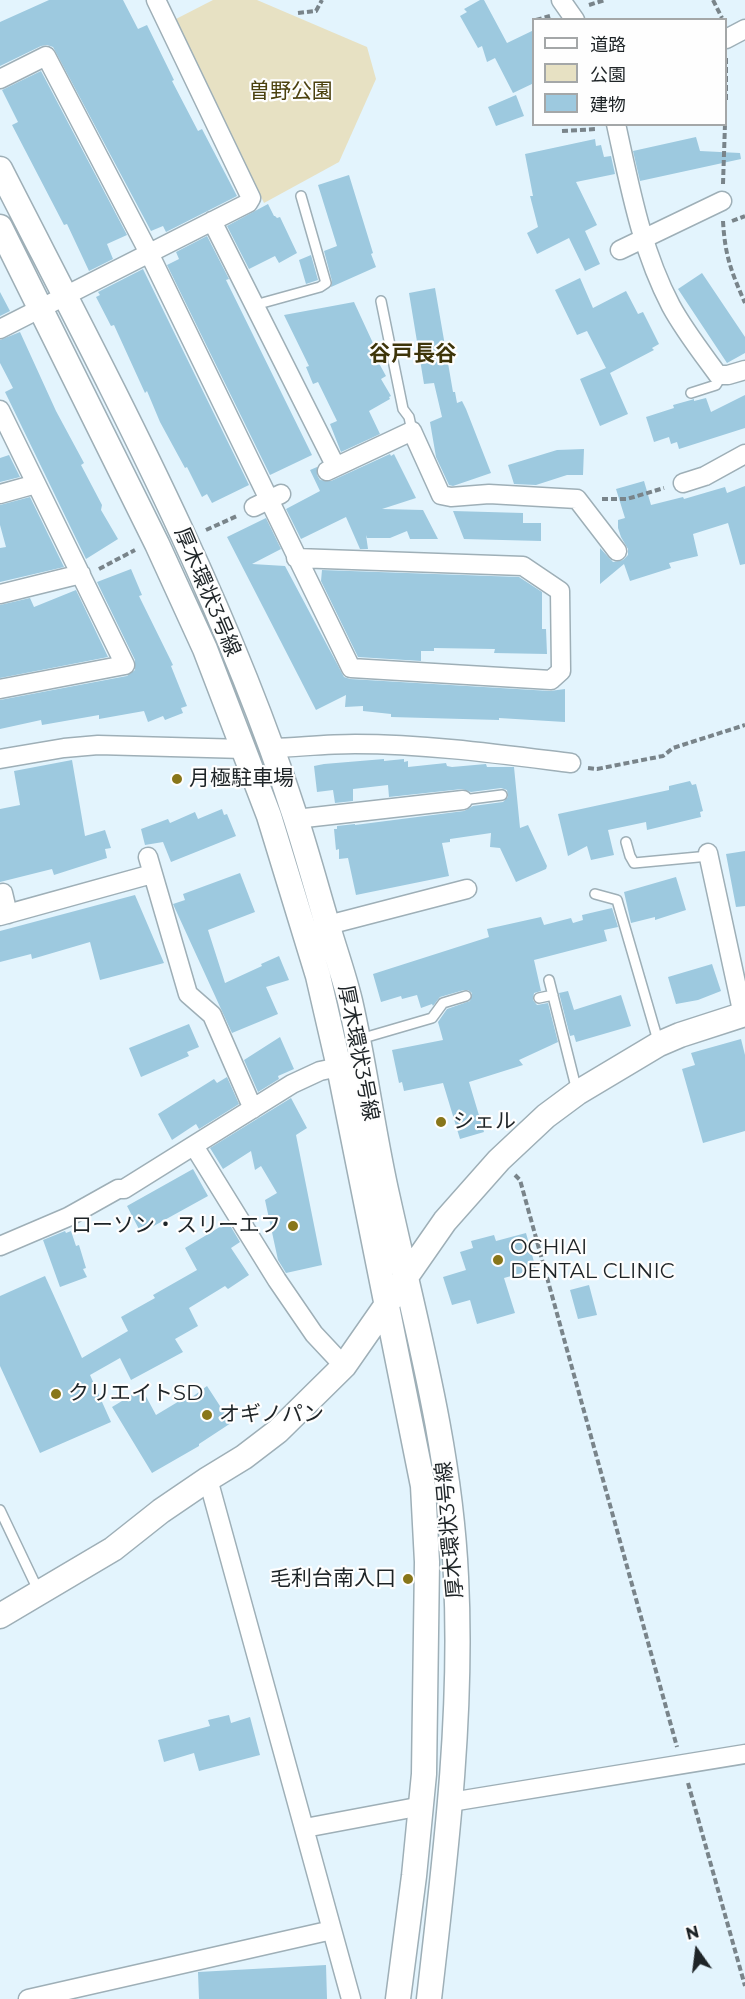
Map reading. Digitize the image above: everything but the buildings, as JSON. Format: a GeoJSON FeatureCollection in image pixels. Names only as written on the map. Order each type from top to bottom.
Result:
{"type":"FeatureCollection","features":[{"type":"Feature","properties":{"kind":"street"},"geometry":{"type":"LineString","coordinates":[[0,329],[212,221],[248,202],[251,198],[156,0]]}},
{"type":"Feature","properties":{"kind":"street"},"geometry":{"type":"LineString","coordinates":[[561,0],[574,18]]}},
{"type":"Feature","properties":{"kind":"street"},"geometry":{"type":"LineString","coordinates":[[727,38],[745,28]]}},
{"type":"Feature","properties":{"kind":"street"},"geometry":{"type":"LineString","coordinates":[[0,80],[46,56],[149,253],[296,558],[351,668],[551,680],[561,671],[560,591],[523,566],[296,558]]}},
{"type":"Feature","properties":{"kind":"street"},"geometry":{"type":"LineString","coordinates":[[616,126],[643,240],[652,266],[672,308],[718,375],[745,370]]}},
{"type":"Feature","properties":{"kind":"street","name":"厚木環状3号線"},"geometry":{"type":"LineString","coordinates":[[0,169],[157,478],[210,592],[272,748],[296,819],[350,1000],[383,1180],[440,1425],[456,1576],[458,1667],[451,1802],[429,1999]]}},
{"type":"Feature","properties":{"kind":"street"},"geometry":{"type":"LineString","coordinates":[[620,250],[722,201]]}},
{"type":"Feature","properties":{"kind":"street"},"geometry":{"type":"LineString","coordinates":[[212,221],[255,305],[331,468],[412,431],[441,495],[489,494],[577,499],[617,551]]}},
{"type":"Feature","properties":{"kind":"street","name":"厚木環状3号線"},"geometry":{"type":"LineString","coordinates":[[0,227],[157,544],[204,649],[269,816],[315,965],[339,1067],[423,1486],[428,1626],[422,1806],[398,1999]]}},
{"type":"Feature","properties":{"kind":"street"},"geometry":{"type":"LineString","coordinates":[[0,410],[125,665],[0,689]]}},
{"type":"Feature","properties":{"kind":"street"},"geometry":{"type":"LineString","coordinates":[[682,483],[705,476],[745,454]]}},
{"type":"Feature","properties":{"kind":"street"},"geometry":{"type":"LineString","coordinates":[[0,494],[36,484]]}},
{"type":"Feature","properties":{"kind":"street"},"geometry":{"type":"LineString","coordinates":[[0,594],[81,574]]}},
{"type":"Feature","properties":{"kind":"street"},"geometry":{"type":"LineString","coordinates":[[272,748],[354,744],[419,746],[571,763]]}},
{"type":"Feature","properties":{"kind":"street"},"geometry":{"type":"LineString","coordinates":[[0,759],[64,748],[98,745],[244,749]]}},
{"type":"Feature","properties":{"kind":"street"},"geometry":{"type":"LineString","coordinates":[[296,819],[422,814],[463,800]]}},
{"type":"Feature","properties":{"kind":"street"},"geometry":{"type":"LineString","coordinates":[[0,1616],[113,1549],[278,1431],[344,1366],[445,1221],[499,1160],[546,1116],[577,1093],[659,1044],[744,1015],[709,855]]}},
{"type":"Feature","properties":{"kind":"street"},"geometry":{"type":"LineString","coordinates":[[3,892],[4,915],[150,866],[188,994],[187,1004],[212,1015],[253,1109]]}},
{"type":"Feature","properties":{"kind":"street"},"geometry":{"type":"LineString","coordinates":[[328,925],[467,889]]}},
{"type":"Feature","properties":{"kind":"street"},"geometry":{"type":"LineString","coordinates":[[0,1246],[68,1217],[118,1189],[124,1188],[292,1084],[320,1071],[339,1067]]}},
{"type":"Feature","properties":{"kind":"street"},"geometry":{"type":"LineString","coordinates":[[194,1146],[277,1280],[314,1334],[344,1366]]}},
{"type":"Feature","properties":{"kind":"street"},"geometry":{"type":"LineString","coordinates":[[208,1479],[351,1999]]}},
{"type":"Feature","properties":{"kind":"street"},"geometry":{"type":"LineString","coordinates":[[451,1802],[745,1754]]}},
{"type":"Feature","properties":{"kind":"street"},"geometry":{"type":"LineString","coordinates":[[305,1828],[422,1806]]}},
{"type":"Feature","properties":{"kind":"street"},"geometry":{"type":"LineString","coordinates":[[28,1999],[332,1930]]}},
{"type":"Feature","properties":{"kind":"lane"},"geometry":{"type":"LineString","coordinates":[[255,305],[320,287],[326,283],[302,196]]}},
{"type":"Feature","properties":{"kind":"lane"},"geometry":{"type":"LineString","coordinates":[[381,301],[403,409],[409,417],[412,431]]}},
{"type":"Feature","properties":{"kind":"lane"},"geometry":{"type":"LineString","coordinates":[[691,393],[716,385],[722,375]]}},
{"type":"Feature","properties":{"kind":"lane"},"geometry":{"type":"LineString","coordinates":[[463,800],[501,795]]}},
{"type":"Feature","properties":{"kind":"lane"},"geometry":{"type":"LineString","coordinates":[[626,842],[634,863],[709,855]]}},
{"type":"Feature","properties":{"kind":"lane"},"geometry":{"type":"LineString","coordinates":[[595,894],[617,900],[659,1044]]}},
{"type":"Feature","properties":{"kind":"lane"},"geometry":{"type":"LineString","coordinates":[[549,980],[577,1093]]}},
{"type":"Feature","properties":{"kind":"lane"},"geometry":{"type":"LineString","coordinates":[[539,998],[553,995]]}},
{"type":"Feature","properties":{"kind":"lane"},"geometry":{"type":"LineString","coordinates":[[357,1040],[432,1018],[443,1003],[466,996]]}},
{"type":"Feature","properties":{"kind":"lane"},"geometry":{"type":"LineString","coordinates":[[0,1510],[39,1592]]}},
{"type":"Feature","properties":{"kind":"path"},"geometry":{"type":"LineString","coordinates":[[298,13],[316,11],[322,0]]}},
{"type":"Feature","properties":{"kind":"path"},"geometry":{"type":"LineString","coordinates":[[713,0],[722,18]]}},
{"type":"Feature","properties":{"kind":"path"},"geometry":{"type":"LineString","coordinates":[[724,224],[745,216]]}},
{"type":"Feature","properties":{"kind":"path"},"geometry":{"type":"LineString","coordinates":[[613,499],[627,499],[656,490]]}},
{"type":"Feature","properties":{"kind":"path"},"geometry":{"type":"LineString","coordinates":[[205,531],[218,525]]}},
{"type":"Feature","properties":{"kind":"path"},"geometry":{"type":"LineString","coordinates":[[99,569],[141,547]]}},
{"type":"Feature","properties":{"kind":"path"},"geometry":{"type":"LineString","coordinates":[[571,763],[578,767],[597,769],[663,756],[673,748],[745,725]]}},
{"type":"Feature","properties":{"kind":"path"},"geometry":{"type":"LineString","coordinates":[[499,1160],[520,1180],[745,1986]]}},
{"type":"Feature","properties":{"kind":"green space","name":"曽野公園"},"geometry":{"type":"Polygon","coordinates":[[[213,0],[257,0],[367,47],[376,79],[339,162],[264,203],[174,20],[213,0]]]}},
{"type":"Feature","properties":{"kind":"place","name":"月極駐車場"},"geometry":{"type":"Point","coordinates":[177,779]}},
{"type":"Feature","properties":{"kind":"place","name":"シェル"},"geometry":{"type":"Point","coordinates":[441,1122]}},
{"type":"Feature","properties":{"kind":"place","name":"ローソン・スリーエフ"},"geometry":{"type":"Point","coordinates":[293,1226]}},
{"type":"Feature","properties":{"kind":"place","name":"OCHIAI DENTAL CLINIC"},"geometry":{"type":"Point","coordinates":[498,1260]}},
{"type":"Feature","properties":{"kind":"place","name":"クリエイトSD"},"geometry":{"type":"Point","coordinates":[56,1394]}},
{"type":"Feature","properties":{"kind":"place","name":"オギノパン"},"geometry":{"type":"Point","coordinates":[207,1415]}},
{"type":"Feature","properties":{"kind":"place","name":"毛利台南入口"},"geometry":{"type":"Point","coordinates":[408,1579]}},
{"type":"Feature","properties":{"kind":"district","name":"谷戸長谷"},"geometry":{"type":"Point","coordinates":[413,355]}}]}
